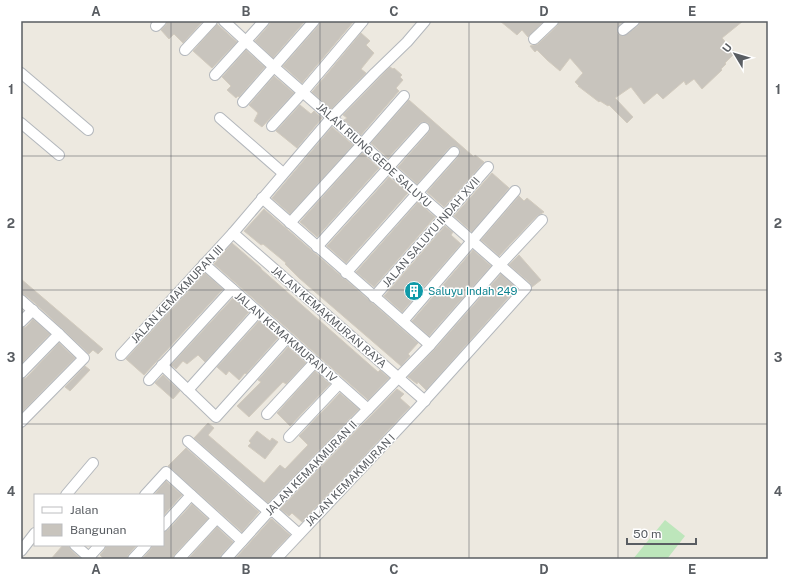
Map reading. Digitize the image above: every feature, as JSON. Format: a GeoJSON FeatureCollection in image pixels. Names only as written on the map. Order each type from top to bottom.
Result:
{"type":"FeatureCollection","features":[{"type":"Feature","properties":{"kind":"street"},"geometry":{"type":"LineString","coordinates":[[185,50],[212,21]]}},
{"type":"Feature","properties":{"kind":"street","name":"JALAN RIUNG GEDE SALUYU"},"geometry":{"type":"LineString","coordinates":[[224,21],[274,67],[526,288]]}},
{"type":"Feature","properties":{"kind":"street"},"geometry":{"type":"LineString","coordinates":[[215,76],[264,21]]}},
{"type":"Feature","properties":{"kind":"street"},"geometry":{"type":"LineString","coordinates":[[243,102],[314,21]]}},
{"type":"Feature","properties":{"kind":"street"},"geometry":{"type":"LineString","coordinates":[[272,126],[363,21]]}},
{"type":"Feature","properties":{"kind":"street","name":"JALAN KEMAKMURAN III"},"geometry":{"type":"LineString","coordinates":[[121,355],[233,233],[332,117],[407,42],[425,21]]}},
{"type":"Feature","properties":{"kind":"street"},"geometry":{"type":"LineString","coordinates":[[534,39],[553,21]]}},
{"type":"Feature","properties":{"kind":"street"},"geometry":{"type":"LineString","coordinates":[[623,30],[634,21]]}},
{"type":"Feature","properties":{"kind":"street"},"geometry":{"type":"LineString","coordinates":[[21,73],[88,130]]}},
{"type":"Feature","properties":{"kind":"street"},"geometry":{"type":"LineString","coordinates":[[290,223],[404,96]]}},
{"type":"Feature","properties":{"kind":"street"},"geometry":{"type":"LineString","coordinates":[[220,118],[283,173]]}},
{"type":"Feature","properties":{"kind":"street"},"geometry":{"type":"LineString","coordinates":[[21,123],[59,155]]}},
{"type":"Feature","properties":{"kind":"street"},"geometry":{"type":"LineString","coordinates":[[317,247],[424,128]]}},
{"type":"Feature","properties":{"kind":"street"},"geometry":{"type":"LineString","coordinates":[[346,272],[454,152]]}},
{"type":"Feature","properties":{"kind":"street","name":"JALAN SALUYU INDAH XVII"},"geometry":{"type":"LineString","coordinates":[[374,297],[488,167]]}},
{"type":"Feature","properties":{"kind":"street"},"geometry":{"type":"LineString","coordinates":[[403,321],[515,191]]}},
{"type":"Feature","properties":{"kind":"street"},"geometry":{"type":"LineString","coordinates":[[262,198],[430,345]]}},
{"type":"Feature","properties":{"kind":"street","name":"JALAN KEMAKMURAN II"},"geometry":{"type":"LineString","coordinates":[[226,559],[270,510],[430,345],[500,265],[542,220]]}},
{"type":"Feature","properties":{"kind":"street","name":"JALAN KEMAKMURAN RAYA"},"geometry":{"type":"LineString","coordinates":[[233,233],[425,401]]}},
{"type":"Feature","properties":{"kind":"street","name":"JALAN KEMAKMURAN IV"},"geometry":{"type":"LineString","coordinates":[[204,264],[368,409]]}},
{"type":"Feature","properties":{"kind":"street","name":"JALAN KEMAKMURAN I"},"geometry":{"type":"LineString","coordinates":[[276,559],[425,401],[526,288]]}},
{"type":"Feature","properties":{"kind":"street"},"geometry":{"type":"LineString","coordinates":[[149,380],[232,289]]}},
{"type":"Feature","properties":{"kind":"street"},"geometry":{"type":"LineString","coordinates":[[21,300],[84,358],[21,422]]}},
{"type":"Feature","properties":{"kind":"street"},"geometry":{"type":"LineString","coordinates":[[21,322],[33,310]]}},
{"type":"Feature","properties":{"kind":"street"},"geometry":{"type":"LineString","coordinates":[[188,390],[258,312]]}},
{"type":"Feature","properties":{"kind":"street"},"geometry":{"type":"LineString","coordinates":[[21,373],[59,334]]}},
{"type":"Feature","properties":{"kind":"street"},"geometry":{"type":"LineString","coordinates":[[162,365],[216,417],[287,338]]}},
{"type":"Feature","properties":{"kind":"street"},"geometry":{"type":"LineString","coordinates":[[267,414],[315,362]]}},
{"type":"Feature","properties":{"kind":"street"},"geometry":{"type":"LineString","coordinates":[[289,437],[339,384]]}},
{"type":"Feature","properties":{"kind":"street"},"geometry":{"type":"LineString","coordinates":[[188,441],[299,534]]}},
{"type":"Feature","properties":{"kind":"street"},"geometry":{"type":"LineString","coordinates":[[67,494],[93,463]]}},
{"type":"Feature","properties":{"kind":"street"},"geometry":{"type":"LineString","coordinates":[[146,494],[166,472],[242,541]]}},
{"type":"Feature","properties":{"kind":"street"},"geometry":{"type":"LineString","coordinates":[[164,525],[191,495]]}},
{"type":"Feature","properties":{"kind":"street"},"geometry":{"type":"LineString","coordinates":[[179,559],[216,519]]}},
{"type":"Feature","properties":{"kind":"street"},"geometry":{"type":"LineString","coordinates":[[21,551],[34,535]]}},
{"type":"Feature","properties":{"kind":"street"},"geometry":{"type":"LineString","coordinates":[[76,546],[90,558],[99,546]]}},
{"type":"Feature","properties":{"kind":"street"},"geometry":{"type":"LineString","coordinates":[[133,559],[145,546]]}},
{"type":"Feature","properties":{"kind":"green space"},"geometry":{"type":"Polygon","coordinates":[[[665,520],[685,536],[667,559],[633,559],[665,520]]]}},
{"type":"Feature","properties":{"kind":"building"},"geometry":{"type":"Polygon","coordinates":[[[167,21],[203,21],[183,43],[174,34],[169,39],[161,30],[166,25],[167,21]]]}},
{"type":"Feature","properties":{"kind":"building"},"geometry":{"type":"Polygon","coordinates":[[[271,21],[305,21],[273,58],[255,41],[271,21]]]}},
{"type":"Feature","properties":{"kind":"building"},"geometry":{"type":"Polygon","coordinates":[[[320,21],[354,21],[302,83],[283,66],[319,25],[320,21]]]}},
{"type":"Feature","properties":{"kind":"building"},"geometry":{"type":"Polygon","coordinates":[[[500,21],[544,21],[528,37],[522,30],[517,35],[500,21]]]}},
{"type":"Feature","properties":{"kind":"building"},"geometry":{"type":"Polygon","coordinates":[[[559,21],[624,21],[619,25],[617,31],[618,34],[624,36],[638,26],[640,21],[743,21],[722,38],[735,53],[725,63],[726,64],[721,69],[722,70],[702,89],[694,79],[686,85],[684,81],[663,99],[657,93],[644,104],[631,87],[615,98],[633,117],[627,123],[609,105],[608,106],[600,101],[599,102],[578,86],[575,82],[583,73],[570,58],[560,71],[537,50],[535,52],[530,46],[538,44],[557,26],[559,21]]]}},
{"type":"Feature","properties":{"kind":"building"},"geometry":{"type":"Polygon","coordinates":[[[217,24],[237,42],[212,68],[193,51],[217,24]]]}},
{"type":"Feature","properties":{"kind":"building"},"geometry":{"type":"Polygon","coordinates":[[[361,33],[370,41],[366,45],[374,53],[361,69],[366,73],[331,109],[312,92],[361,33]]]}},
{"type":"Feature","properties":{"kind":"building"},"geometry":{"type":"Polygon","coordinates":[[[246,50],[265,67],[239,97],[238,96],[236,98],[227,90],[231,86],[222,77],[246,50]]]}},
{"type":"Feature","properties":{"kind":"building"},"geometry":{"type":"Polygon","coordinates":[[[390,67],[393,69],[394,68],[402,75],[400,77],[403,80],[396,88],[399,91],[361,135],[344,120],[347,118],[343,115],[390,67]]]}},
{"type":"Feature","properties":{"kind":"building"},"geometry":{"type":"Polygon","coordinates":[[[274,76],[294,93],[262,127],[254,121],[258,113],[249,105],[274,76]]]}},
{"type":"Feature","properties":{"kind":"building"},"geometry":{"type":"Polygon","coordinates":[[[409,100],[474,157],[475,155],[484,162],[444,207],[427,192],[459,156],[460,150],[458,147],[452,146],[449,148],[417,184],[398,167],[429,132],[430,126],[428,123],[422,122],[419,124],[388,158],[371,143],[409,100]]]}},
{"type":"Feature","properties":{"kind":"building"},"geometry":{"type":"Polygon","coordinates":[[[300,105],[311,114],[314,111],[322,118],[297,148],[276,131],[300,105]]]}},
{"type":"Feature","properties":{"kind":"building"},"geometry":{"type":"Polygon","coordinates":[[[332,127],[353,145],[290,214],[272,198],[332,127]]]}},
{"type":"Feature","properties":{"kind":"building"},"geometry":{"type":"Polygon","coordinates":[[[362,153],[379,168],[317,237],[300,222],[362,153]]]}},
{"type":"Feature","properties":{"kind":"building"},"geometry":{"type":"Polygon","coordinates":[[[492,173],[509,188],[472,232],[454,216],[492,173]]]}},
{"type":"Feature","properties":{"kind":"building"},"geometry":{"type":"Polygon","coordinates":[[[389,177],[408,193],[346,263],[327,246],[389,177]]]}},
{"type":"Feature","properties":{"kind":"building"},"geometry":{"type":"Polygon","coordinates":[[[519,196],[524,201],[527,198],[544,212],[537,216],[499,256],[481,240],[519,196]]]}},
{"type":"Feature","properties":{"kind":"building"},"geometry":{"type":"Polygon","coordinates":[[[418,202],[435,217],[374,287],[356,272],[418,202]]]}},
{"type":"Feature","properties":{"kind":"building"},"geometry":{"type":"Polygon","coordinates":[[[264,209],[418,343],[408,354],[410,356],[401,366],[299,278],[285,264],[286,263],[244,231],[264,209]]]}},
{"type":"Feature","properties":{"kind":"building"},"geometry":{"type":"Polygon","coordinates":[[[445,226],[453,232],[451,235],[461,244],[402,312],[384,296],[445,226]]]}},
{"type":"Feature","properties":{"kind":"building"},"geometry":{"type":"Polygon","coordinates":[[[232,243],[378,372],[380,370],[389,378],[368,400],[214,264],[232,243]]]}},
{"type":"Feature","properties":{"kind":"building"},"geometry":{"type":"Polygon","coordinates":[[[473,250],[491,266],[429,336],[412,321],[473,250]]]}},
{"type":"Feature","properties":{"kind":"building"},"geometry":{"type":"Polygon","coordinates":[[[519,255],[541,280],[532,287],[530,283],[509,265],[519,255]]]}},
{"type":"Feature","properties":{"kind":"building"},"geometry":{"type":"Polygon","coordinates":[[[205,273],[223,289],[144,375],[126,359],[205,273]]]}},
{"type":"Feature","properties":{"kind":"building"},"geometry":{"type":"Polygon","coordinates":[[[501,274],[517,288],[426,390],[418,382],[417,384],[408,377],[435,349],[501,274]]]}},
{"type":"Feature","properties":{"kind":"building"},"geometry":{"type":"Polygon","coordinates":[[[21,279],[103,349],[98,354],[93,350],[89,354],[37,305],[25,295],[21,294],[21,279]]]}},
{"type":"Feature","properties":{"kind":"building"},"geometry":{"type":"Polygon","coordinates":[[[233,298],[249,312],[205,362],[198,355],[187,364],[183,361],[176,369],[171,365],[233,298]]]}},
{"type":"Feature","properties":{"kind":"building"},"geometry":{"type":"Polygon","coordinates":[[[33,319],[50,334],[21,364],[21,328],[26,327],[33,319]]]}},
{"type":"Feature","properties":{"kind":"building"},"geometry":{"type":"Polygon","coordinates":[[[259,321],[278,338],[239,380],[229,371],[226,375],[217,367],[259,321]]]}},
{"type":"Feature","properties":{"kind":"building"},"geometry":{"type":"Polygon","coordinates":[[[59,343],[75,358],[21,413],[21,379],[26,378],[59,343]]]}},
{"type":"Feature","properties":{"kind":"building"},"geometry":{"type":"Polygon","coordinates":[[[288,347],[306,363],[286,384],[283,382],[249,417],[237,406],[261,382],[258,380],[288,347]]]}},
{"type":"Feature","properties":{"kind":"building"},"geometry":{"type":"Polygon","coordinates":[[[85,366],[90,370],[70,391],[65,387],[85,366]]]}},
{"type":"Feature","properties":{"kind":"building"},"geometry":{"type":"Polygon","coordinates":[[[315,371],[330,384],[290,426],[277,413],[315,371]]]}},
{"type":"Feature","properties":{"kind":"building"},"geometry":{"type":"Polygon","coordinates":[[[163,375],[180,391],[173,399],[155,383],[163,375]]]}},
{"type":"Feature","properties":{"kind":"building"},"geometry":{"type":"Polygon","coordinates":[[[397,389],[404,394],[400,398],[410,407],[302,522],[292,513],[289,516],[280,509],[397,389]]]}},
{"type":"Feature","properties":{"kind":"building"},"geometry":{"type":"Polygon","coordinates":[[[340,393],[359,409],[268,503],[194,438],[208,423],[214,428],[208,435],[264,483],[280,465],[285,469],[308,445],[299,436],[340,393]]]}},
{"type":"Feature","properties":{"kind":"building"},"geometry":{"type":"Polygon","coordinates":[[[257,431],[270,441],[272,438],[278,442],[265,459],[248,446],[251,443],[249,441],[257,431]]]}},
{"type":"Feature","properties":{"kind":"building"},"geometry":{"type":"Polygon","coordinates":[[[186,448],[259,512],[242,532],[168,466],[186,448]]]}},
{"type":"Feature","properties":{"kind":"building"},"geometry":{"type":"Polygon","coordinates":[[[166,481],[182,495],[164,515],[164,494],[155,494],[166,481]]]}},
{"type":"Feature","properties":{"kind":"building"},"geometry":{"type":"Polygon","coordinates":[[[192,504],[208,519],[174,555],[173,559],[142,559],[151,549],[152,546],[164,546],[164,532],[168,530],[192,504]]]}},
{"type":"Feature","properties":{"kind":"building"},"geometry":{"type":"Polygon","coordinates":[[[271,519],[290,535],[271,555],[270,558],[235,559],[271,519]]]}},
{"type":"Feature","properties":{"kind":"building"},"geometry":{"type":"Polygon","coordinates":[[[217,527],[233,542],[221,555],[220,559],[188,559],[217,527]]]}},
{"type":"Feature","properties":{"kind":"building"},"geometry":{"type":"Polygon","coordinates":[[[62,546],[69,546],[81,559],[51,559],[62,546]]]}},
{"type":"Feature","properties":{"kind":"building"},"geometry":{"type":"Polygon","coordinates":[[[106,546],[136,546],[128,555],[127,559],[104,559],[100,555],[106,546]]]}},
{"type":"Feature","properties":{"kind":"place","name":"Saluyu Indah 249"},"geometry":{"type":"Point","coordinates":[414,291]}}]}
